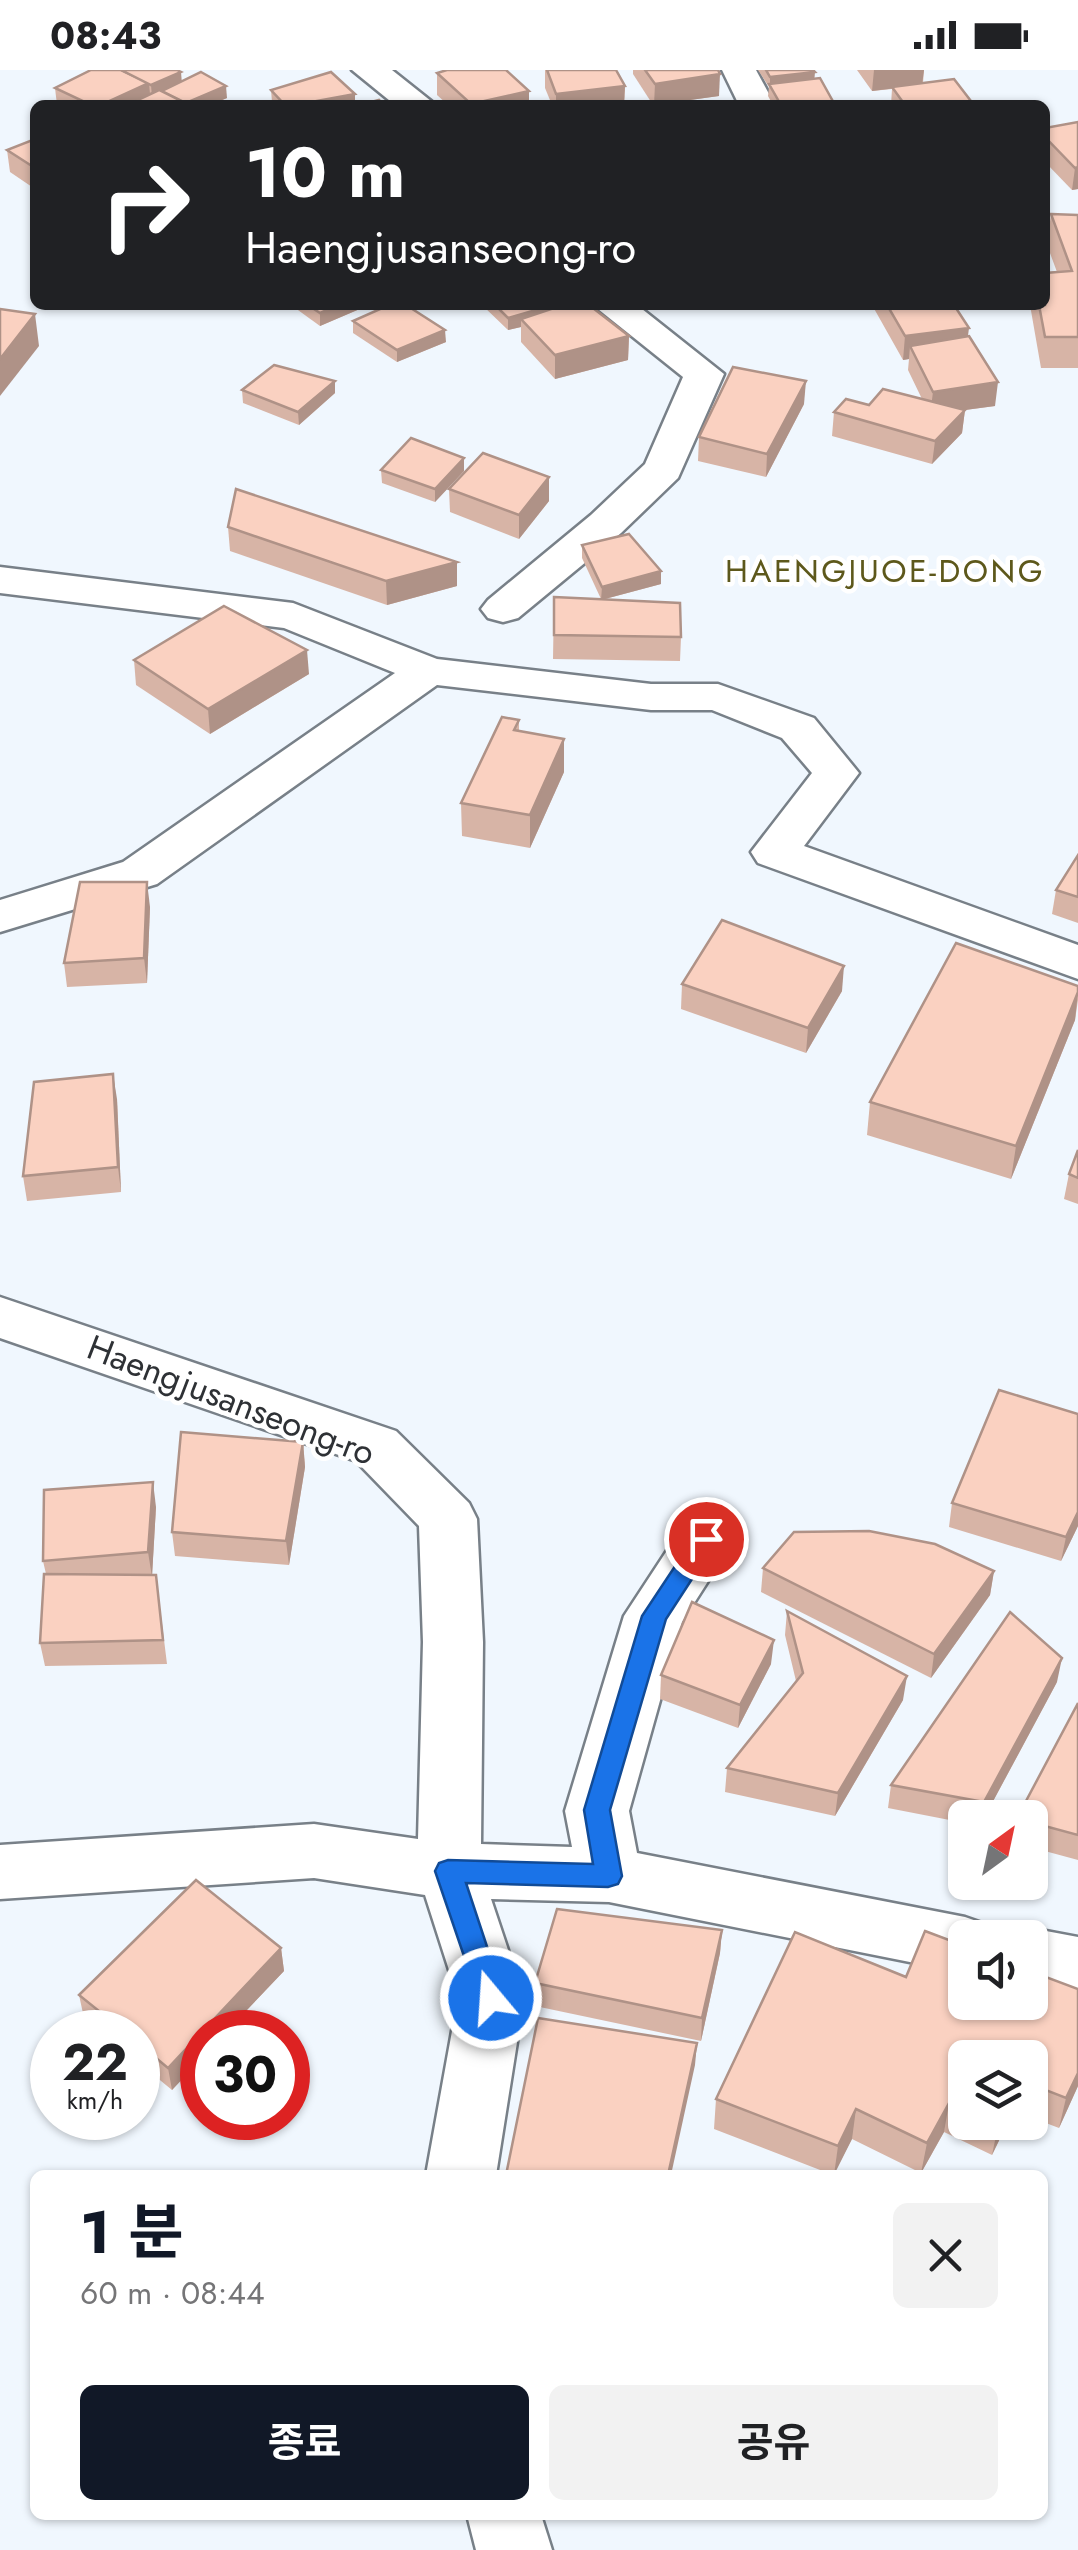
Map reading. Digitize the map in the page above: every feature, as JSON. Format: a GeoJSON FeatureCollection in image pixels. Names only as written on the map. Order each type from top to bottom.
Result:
{"type":"FeatureCollection","features":[{"type":"Feature","properties":{"kind":"street"},"geometry":{"type":"LineString","coordinates":[[369,70],[411,100]]}},
{"type":"Feature","properties":{"kind":"street"},"geometry":{"type":"LineString","coordinates":[[739,70],[754,100]]}},
{"type":"Feature","properties":{"kind":"street"},"geometry":{"type":"LineString","coordinates":[[504,608],[663,470],[704,374],[619,310]]}},
{"type":"Feature","properties":{"kind":"street"},"geometry":{"type":"LineString","coordinates":[[0,580],[294,616],[428,671],[651,697],[718,697],[798,728],[836,774],[774,852],[1078,963]]}},
{"type":"Feature","properties":{"kind":"street"},"geometry":{"type":"LineString","coordinates":[[0,916],[140,873],[428,671]]}},
{"type":"Feature","properties":{"kind":"street","name":"Haengjusanseong-ro"},"geometry":{"type":"LineString","coordinates":[[0,1317],[376,1446],[448,1519],[453,1642],[448,1871],[491,1998],[462,2170]]}},
{"type":"Feature","properties":{"kind":"street"},"geometry":{"type":"LineString","coordinates":[[608,1876],[597,1810],[654,1616],[706,1539]]}},
{"type":"Feature","properties":{"kind":"street"},"geometry":{"type":"LineString","coordinates":[[0,1872],[314,1851],[448,1871],[608,1876],[948,1941]]}},
{"type":"Feature","properties":{"kind":"street"},"geometry":{"type":"LineString","coordinates":[[1048,1960],[1078,1966]]}},
{"type":"Feature","properties":{"kind":"street"},"geometry":{"type":"LineString","coordinates":[[505,2520],[514,2550]]}},
{"type":"Feature","properties":{"kind":"building"},"geometry":{"type":"Polygon","coordinates":[[[91,70],[121,70],[149,83],[112,100],[80,100],[55,88],[91,70]]]}},
{"type":"Feature","properties":{"kind":"building"},"geometry":{"type":"Polygon","coordinates":[[[121,70],[177,70],[181,72],[151,85],[121,70]]]}},
{"type":"Feature","properties":{"kind":"building"},"geometry":{"type":"Polygon","coordinates":[[[506,70],[529,91],[489,100],[467,100],[437,73],[506,70]]]}},
{"type":"Feature","properties":{"kind":"building"},"geometry":{"type":"Polygon","coordinates":[[[547,70],[616,70],[625,86],[556,94],[547,70]]]}},
{"type":"Feature","properties":{"kind":"building"},"geometry":{"type":"Polygon","coordinates":[[[645,70],[718,70],[720,74],[655,84],[645,70]]]}},
{"type":"Feature","properties":{"kind":"building"},"geometry":{"type":"Polygon","coordinates":[[[766,70],[813,70],[815,72],[770,77],[766,70]]]}},
{"type":"Feature","properties":{"kind":"building"},"geometry":{"type":"Polygon","coordinates":[[[201,72],[226,86],[193,100],[180,100],[162,91],[201,72]]]}},
{"type":"Feature","properties":{"kind":"building"},"geometry":{"type":"Polygon","coordinates":[[[331,72],[355,94],[322,100],[280,100],[271,90],[331,72]]]}},
{"type":"Feature","properties":{"kind":"building"},"geometry":{"type":"Polygon","coordinates":[[[820,78],[832,100],[778,100],[769,84],[820,78]]]}},
{"type":"Feature","properties":{"kind":"building"},"geometry":{"type":"Polygon","coordinates":[[[954,79],[970,100],[901,100],[892,87],[954,79]]]}},
{"type":"Feature","properties":{"kind":"building"},"geometry":{"type":"Polygon","coordinates":[[[159,90],[179,100],[138,100],[159,90]]]}},
{"type":"Feature","properties":{"kind":"building"},"geometry":{"type":"Polygon","coordinates":[[[1078,122],[1078,167],[1050,142],[1050,127],[1078,122]]]}},
{"type":"Feature","properties":{"kind":"building"},"geometry":{"type":"Polygon","coordinates":[[[30,141],[30,165],[7,150],[30,141]]]}},
{"type":"Feature","properties":{"kind":"building"},"geometry":{"type":"Polygon","coordinates":[[[1051,214],[1078,215],[1078,337],[1045,337],[1040,310],[1050,310],[1050,273],[1072,271],[1051,214]]]}},
{"type":"Feature","properties":{"kind":"building"},"geometry":{"type":"Polygon","coordinates":[[[0,309],[35,314],[0,359],[0,309]]]}},
{"type":"Feature","properties":{"kind":"building"},"geometry":{"type":"Polygon","coordinates":[[[378,310],[414,310],[445,330],[397,350],[353,321],[378,310]]]}},
{"type":"Feature","properties":{"kind":"building"},"geometry":{"type":"Polygon","coordinates":[[[500,310],[536,310],[508,318],[500,310]]]}},
{"type":"Feature","properties":{"kind":"building"},"geometry":{"type":"Polygon","coordinates":[[[548,310],[595,310],[629,336],[555,355],[521,319],[548,310]]]}},
{"type":"Feature","properties":{"kind":"building"},"geometry":{"type":"Polygon","coordinates":[[[890,310],[957,310],[969,328],[905,336],[890,310]]]}},
{"type":"Feature","properties":{"kind":"building"},"geometry":{"type":"Polygon","coordinates":[[[969,336],[998,382],[933,392],[910,346],[969,336]]]}},
{"type":"Feature","properties":{"kind":"building"},"geometry":{"type":"Polygon","coordinates":[[[274,365],[335,381],[298,412],[242,390],[274,365]]]}},
{"type":"Feature","properties":{"kind":"building"},"geometry":{"type":"Polygon","coordinates":[[[733,367],[806,381],[767,454],[699,437],[733,367]]]}},
{"type":"Feature","properties":{"kind":"building"},"geometry":{"type":"Polygon","coordinates":[[[883,389],[965,410],[935,441],[834,412],[846,399],[869,405],[883,389]]]}},
{"type":"Feature","properties":{"kind":"building"},"geometry":{"type":"Polygon","coordinates":[[[411,438],[464,458],[435,489],[381,470],[411,438]]]}},
{"type":"Feature","properties":{"kind":"building"},"geometry":{"type":"Polygon","coordinates":[[[483,453],[549,477],[519,515],[449,489],[483,453]]]}},
{"type":"Feature","properties":{"kind":"building"},"geometry":{"type":"Polygon","coordinates":[[[236,489],[457,562],[386,581],[228,527],[236,489]]]}},
{"type":"Feature","properties":{"kind":"building"},"geometry":{"type":"Polygon","coordinates":[[[629,534],[661,571],[602,587],[582,545],[629,534]]]}},
{"type":"Feature","properties":{"kind":"building"},"geometry":{"type":"Polygon","coordinates":[[[554,597],[680,603],[681,637],[554,635],[554,597]]]}},
{"type":"Feature","properties":{"kind":"building"},"geometry":{"type":"Polygon","coordinates":[[[224,606],[307,650],[208,709],[134,660],[224,606]]]}},
{"type":"Feature","properties":{"kind":"building"},"geometry":{"type":"Polygon","coordinates":[[[502,717],[519,720],[514,730],[564,739],[530,815],[461,803],[502,717]]]}},
{"type":"Feature","properties":{"kind":"building"},"geometry":{"type":"Polygon","coordinates":[[[1078,855],[1078,897],[1056,890],[1078,855]]]}},
{"type":"Feature","properties":{"kind":"building"},"geometry":{"type":"Polygon","coordinates":[[[80,882],[147,882],[144,958],[64,963],[80,882]]]}},
{"type":"Feature","properties":{"kind":"building"},"geometry":{"type":"Polygon","coordinates":[[[722,920],[844,966],[808,1028],[682,984],[722,920]]]}},
{"type":"Feature","properties":{"kind":"building"},"geometry":{"type":"Polygon","coordinates":[[[956,943],[1078,986],[1016,1146],[870,1102],[956,943]]]}},
{"type":"Feature","properties":{"kind":"building"},"geometry":{"type":"Polygon","coordinates":[[[113,1074],[118,1167],[23,1176],[34,1082],[113,1074]]]}},
{"type":"Feature","properties":{"kind":"building"},"geometry":{"type":"Polygon","coordinates":[[[1078,1150],[1078,1178],[1069,1174],[1078,1150]]]}},
{"type":"Feature","properties":{"kind":"building"},"geometry":{"type":"Polygon","coordinates":[[[999,1390],[1078,1414],[1078,1512],[1066,1537],[952,1503],[999,1390]]]}},
{"type":"Feature","properties":{"kind":"building"},"geometry":{"type":"Polygon","coordinates":[[[181,1432],[303,1442],[286,1541],[172,1532],[181,1432]]]}},
{"type":"Feature","properties":{"kind":"building"},"geometry":{"type":"Polygon","coordinates":[[[153,1482],[148,1552],[43,1561],[44,1490],[153,1482]]]}},
{"type":"Feature","properties":{"kind":"building"},"geometry":{"type":"Polygon","coordinates":[[[869,1531],[935,1544],[994,1571],[934,1654],[763,1568],[794,1532],[869,1531]]]}},
{"type":"Feature","properties":{"kind":"building"},"geometry":{"type":"Polygon","coordinates":[[[44,1574],[156,1575],[163,1640],[40,1643],[44,1574]]]}},
{"type":"Feature","properties":{"kind":"building"},"geometry":{"type":"Polygon","coordinates":[[[692,1602],[774,1640],[740,1705],[661,1675],[692,1602]]]}},
{"type":"Feature","properties":{"kind":"building"},"geometry":{"type":"Polygon","coordinates":[[[787,1611],[907,1676],[838,1793],[727,1768],[803,1673],[787,1611]]]}},
{"type":"Feature","properties":{"kind":"building"},"geometry":{"type":"Polygon","coordinates":[[[1010,1612],[1062,1658],[985,1800],[891,1785],[1010,1612]]]}},
{"type":"Feature","properties":{"kind":"building"},"geometry":{"type":"Polygon","coordinates":[[[1078,1703],[1078,1835],[1048,1827],[1048,1800],[1027,1800],[1078,1703]]]}},
{"type":"Feature","properties":{"kind":"building"},"geometry":{"type":"Polygon","coordinates":[[[196,1880],[281,1948],[223,2010],[180,2010],[180,2055],[168,2068],[160,2061],[160,2010],[98,2010],[79,1995],[196,1880]]]}},
{"type":"Feature","properties":{"kind":"building"},"geometry":{"type":"Polygon","coordinates":[[[557,1909],[722,1930],[702,2018],[535,1983],[557,1909]]]}},
{"type":"Feature","properties":{"kind":"building"},"geometry":{"type":"Polygon","coordinates":[[[925,1931],[948,1940],[948,2020],[1048,2020],[1048,1978],[1078,1989],[1078,2073],[1066,2098],[1048,2091],[1048,2040],[948,2040],[948,2105],[927,2143],[856,2109],[838,2146],[716,2099],[795,1932],[906,1977],[925,1931]]]}},
{"type":"Feature","properties":{"kind":"building"},"geometry":{"type":"Polygon","coordinates":[[[538,2018],[697,2043],[669,2170],[507,2170],[538,2018]]]}},
{"type":"Feature","properties":{"kind":"district","name":"HAENGJUOE-DONG"},"geometry":{"type":"Point","coordinates":[885,571]}},
{"type":"Feature","properties":{"kind":"route"},"geometry":{"type":"LineString","coordinates":[[491,1998],[448,1871],[608,1876],[597,1810],[654,1616],[706,1539]]}}]}
